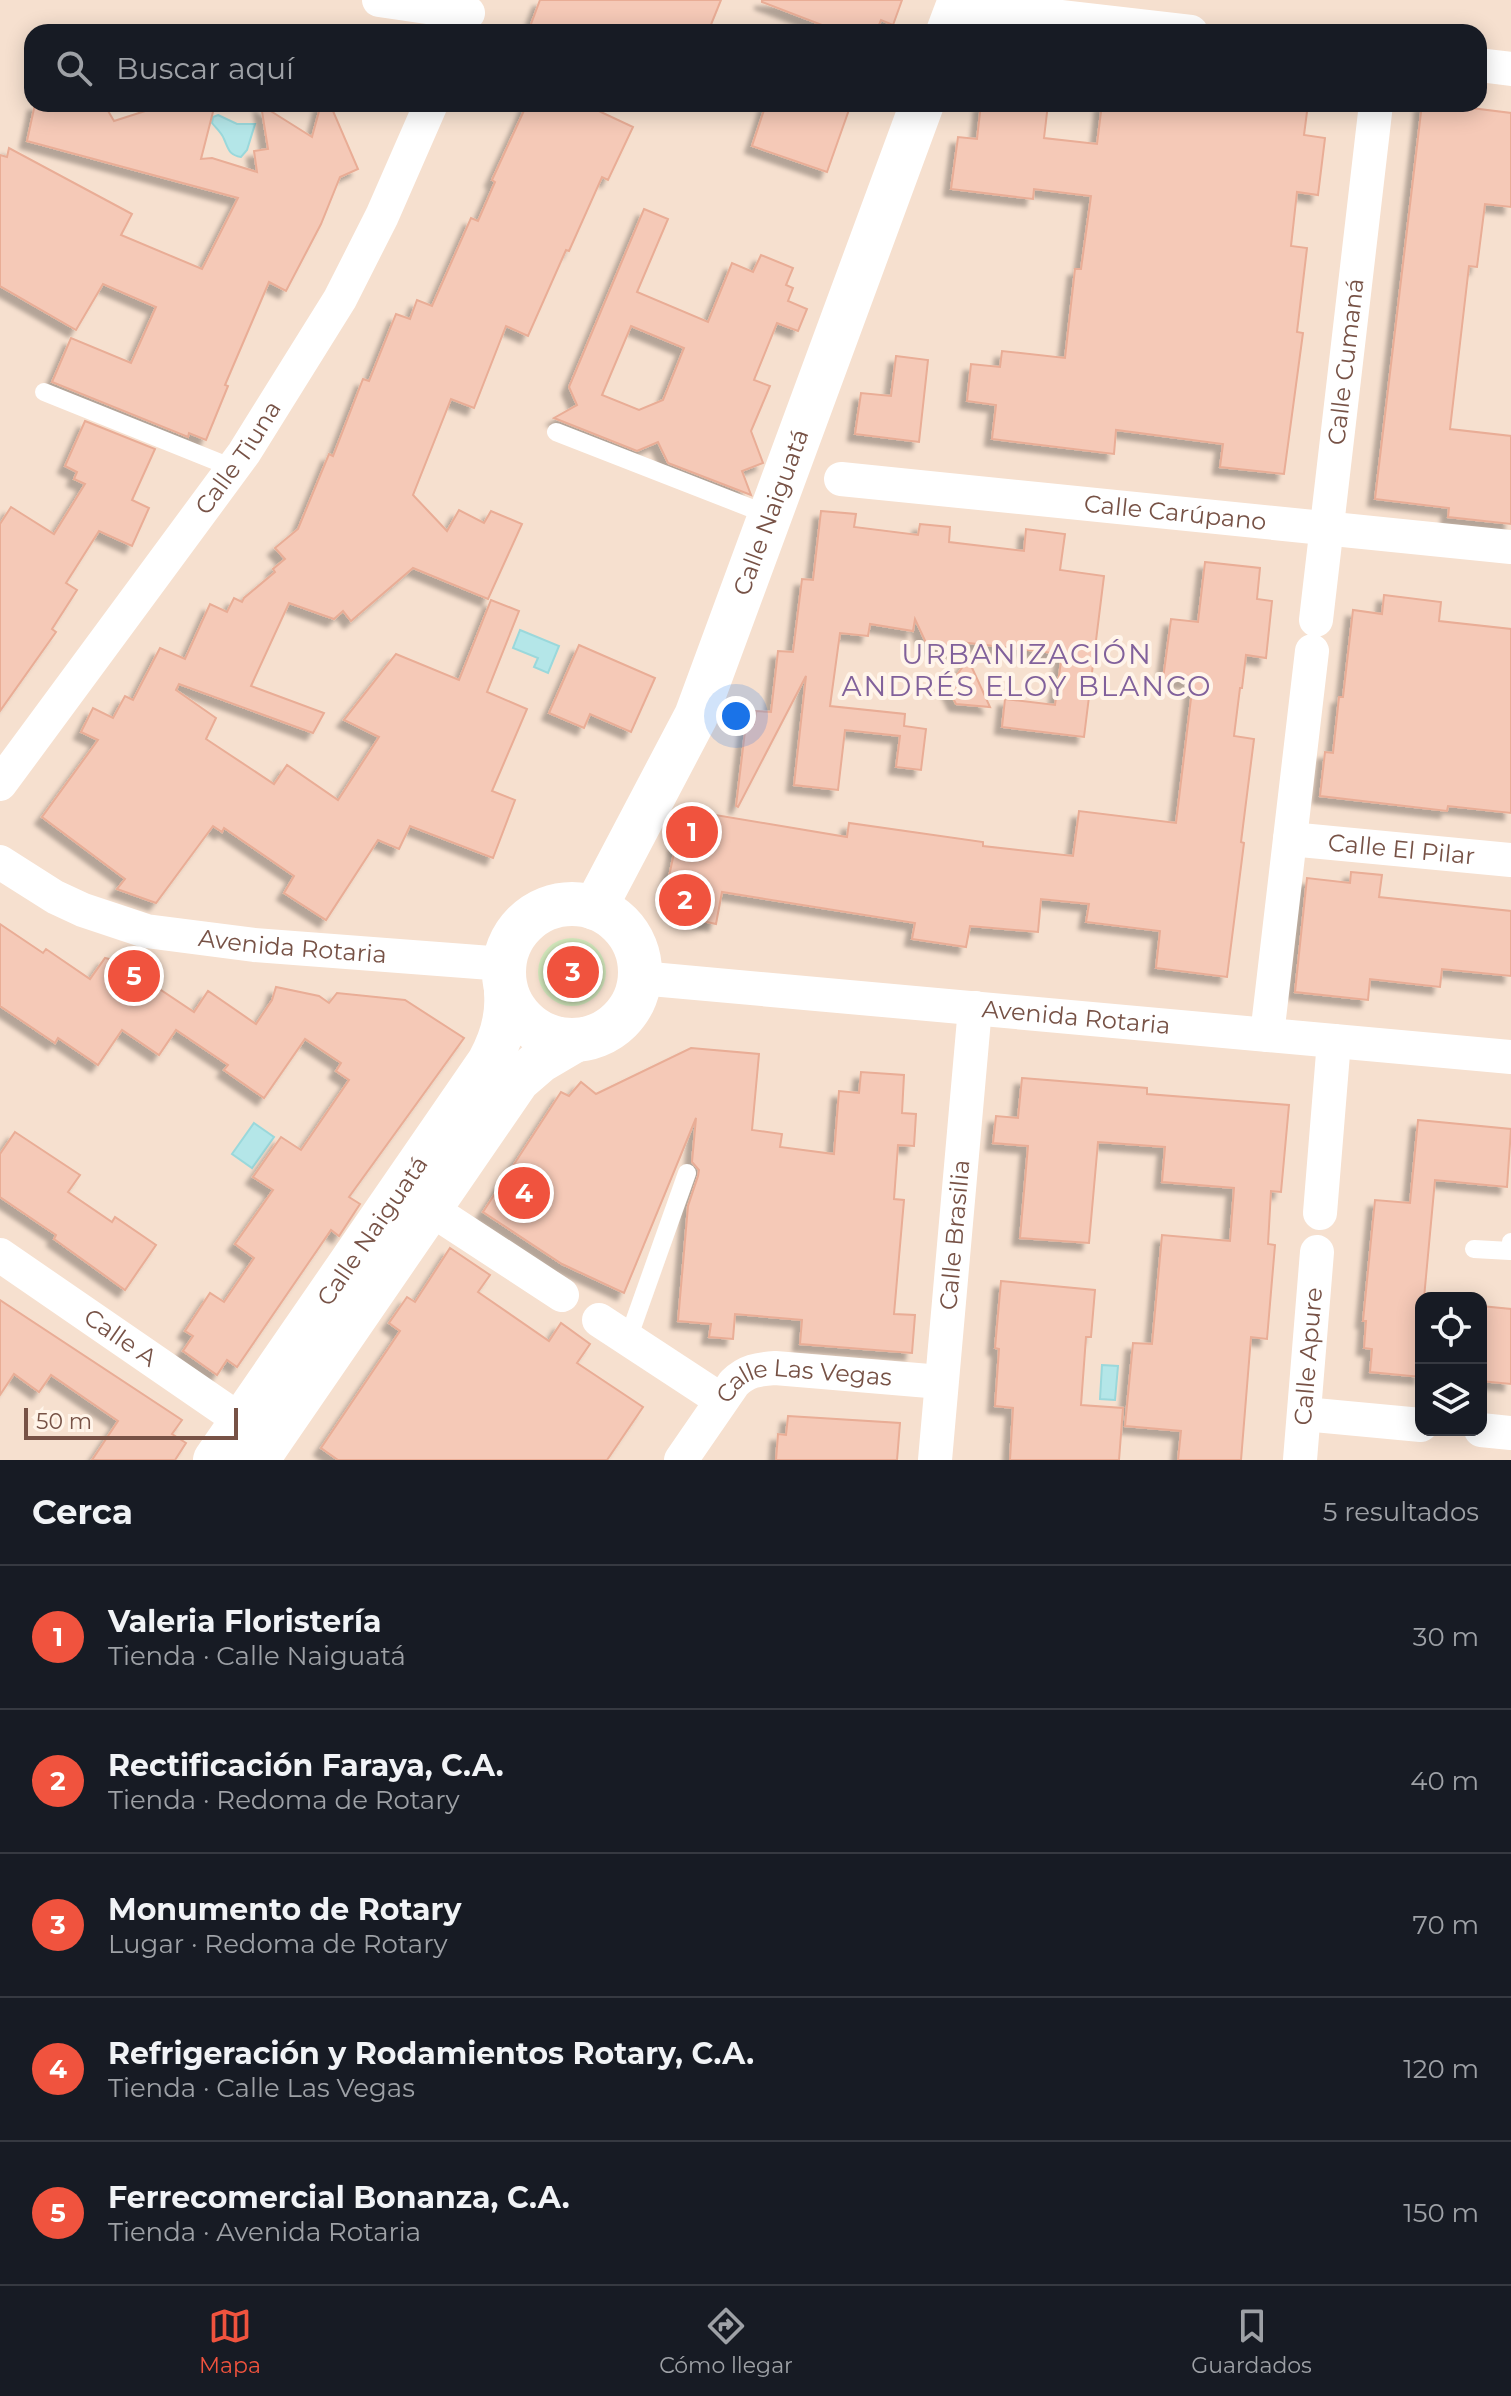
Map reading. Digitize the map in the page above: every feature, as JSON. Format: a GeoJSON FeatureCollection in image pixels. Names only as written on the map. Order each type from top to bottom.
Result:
{"type":"FeatureCollection","features":[{"type":"Feature","properties":{"kind":"street"},"geometry":{"type":"LineString","coordinates":[[379,0],[467,15]]}},
{"type":"Feature","properties":{"kind":"street"},"geometry":{"type":"LineString","coordinates":[[955,12],[1097,24]]}},
{"type":"Feature","properties":{"kind":"street"},"geometry":{"type":"LineString","coordinates":[[1487,66],[1511,69]]}},
{"type":"Feature","properties":{"kind":"street","name":"Calle Tiuna"},"geometry":{"type":"LineString","coordinates":[[0,784],[233,468],[340,299],[382,216],[428,112]]}},
{"type":"Feature","properties":{"kind":"street","name":"Calle Naiguatá"},"geometry":{"type":"LineString","coordinates":[[595,908],[696,716],[919,112]]}},
{"type":"Feature","properties":{"kind":"street","name":"Calle Cumaná"},"geometry":{"type":"LineString","coordinates":[[1267,1035],[1375,112]]}},
{"type":"Feature","properties":{"kind":"street","name":"Calle Carúpano"},"geometry":{"type":"LineString","coordinates":[[841,479],[1511,547]]}},
{"type":"Feature","properties":{"kind":"street","name":"Calle El Pilar"},"geometry":{"type":"LineString","coordinates":[[1290,839],[1511,860]]}},
{"type":"Feature","properties":{"kind":"street","name":"Avenida Rotaria"},"geometry":{"type":"LineString","coordinates":[[0,862],[55,897],[146,931],[505,978]]}},
{"type":"Feature","properties":{"kind":"street"},"geometry":{"type":"LineString","coordinates":[[570,904],[595,908],[619,922],[638,952],[640,978],[633,1005],[622,1019],[609,1031],[574,1041],[556,1040],[525,1023],[514,1009],[505,978],[512,940],[522,925],[552,907],[570,904]]}},
{"type":"Feature","properties":{"kind":"street","name":"Calle Naiguatá"},"geometry":{"type":"LineString","coordinates":[[256,1441],[489,1062],[502,1034],[507,1006],[505,978]]}},
{"type":"Feature","properties":{"kind":"street","name":"Avenida Rotaria"},"geometry":{"type":"LineString","coordinates":[[640,978],[1511,1057]]}},
{"type":"Feature","properties":{"kind":"street","name":"Calle Brasilia"},"geometry":{"type":"LineString","coordinates":[[935,1460],[975,1008]]}},
{"type":"Feature","properties":{"kind":"street","name":"Calle Naiguatá"},"geometry":{"type":"LineString","coordinates":[[215,1460],[256,1441],[429,1208],[524,1072],[574,1041]]}},
{"type":"Feature","properties":{"kind":"street"},"geometry":{"type":"LineString","coordinates":[[1320,1213],[1334,1041]]}},
{"type":"Feature","properties":{"kind":"street"},"geometry":{"type":"LineString","coordinates":[[429,1208],[562,1295]]}},
{"type":"Feature","properties":{"kind":"street","name":"Calle Apure"},"geometry":{"type":"LineString","coordinates":[[1300,1460],[1317,1252]]}},
{"type":"Feature","properties":{"kind":"street","name":"Calle A"},"geometry":{"type":"LineString","coordinates":[[0,1255],[256,1441]]}},
{"type":"Feature","properties":{"kind":"street","name":"Calle Las Vegas"},"geometry":{"type":"LineString","coordinates":[[599,1320],[721,1400],[742,1374],[761,1369],[941,1382]]}},
{"type":"Feature","properties":{"kind":"street"},"geometry":{"type":"LineString","coordinates":[[681,1460],[721,1400]]}},
{"type":"Feature","properties":{"kind":"street"},"geometry":{"type":"LineString","coordinates":[[1304,1414],[1415,1424]]}},
{"type":"Feature","properties":{"kind":"street"},"geometry":{"type":"LineString","coordinates":[[1487,1431],[1511,1433]]}},
{"type":"Feature","properties":{"kind":"lane"},"geometry":{"type":"LineString","coordinates":[[44,392],[233,468]]}},
{"type":"Feature","properties":{"kind":"lane"},"geometry":{"type":"LineString","coordinates":[[556,432],[771,516]]}},
{"type":"Feature","properties":{"kind":"lane"},"geometry":{"type":"LineString","coordinates":[[628,1339],[687,1173]]}},
{"type":"Feature","properties":{"kind":"lane"},"geometry":{"type":"LineString","coordinates":[[1474,1249],[1510,1251],[1511,1242]]}},
{"type":"Feature","properties":{"kind":"shaded area"},"geometry":{"type":"Polygon","coordinates":[[[0,0],[1511,0],[1511,1460],[0,1460],[0,0]]]}},
{"type":"Feature","properties":{"kind":"green space"},"geometry":{"type":"Polygon","coordinates":[[[572,938],[596,948],[606,972],[596,996],[572,1006],[548,996],[538,972],[548,948],[572,938]]]}},
{"type":"Feature","properties":{"kind":"water"},"geometry":{"type":"Polygon","coordinates":[[[218,115],[237,124],[255,124],[247,150],[241,157],[230,151],[212,123],[213,117],[218,115]]]}},
{"type":"Feature","properties":{"kind":"water"},"geometry":{"type":"Polygon","coordinates":[[[520,630],[559,646],[548,673],[534,667],[538,658],[513,648],[520,630]]]}},
{"type":"Feature","properties":{"kind":"water"},"geometry":{"type":"Polygon","coordinates":[[[254,1123],[274,1137],[252,1168],[232,1154],[254,1123]]]}},
{"type":"Feature","properties":{"kind":"water"},"geometry":{"type":"Polygon","coordinates":[[[1102,1365],[1118,1366],[1115,1400],[1100,1399],[1102,1365]]]}},
{"type":"Feature","properties":{"kind":"building"},"geometry":{"type":"Polygon","coordinates":[[[540,0],[721,0],[711,24],[531,24],[540,0]]]}},
{"type":"Feature","properties":{"kind":"building"},"geometry":{"type":"Polygon","coordinates":[[[902,0],[893,24],[881,20],[879,24],[819,24],[762,2],[902,0]]]}},
{"type":"Feature","properties":{"kind":"building"},"geometry":{"type":"Polygon","coordinates":[[[1487,110],[1511,113],[1511,207],[1485,204],[1477,267],[1469,266],[1450,429],[1511,436],[1511,524],[1448,517],[1449,508],[1375,499],[1421,112],[1487,110]]]}},
{"type":"Feature","properties":{"kind":"building"},"geometry":{"type":"Polygon","coordinates":[[[33,112],[109,112],[114,121],[142,112],[213,112],[201,159],[212,158],[257,172],[254,151],[268,149],[262,112],[272,112],[312,137],[319,112],[333,112],[358,169],[340,177],[321,224],[286,291],[269,282],[225,385],[228,386],[206,440],[189,433],[188,437],[52,382],[71,338],[131,363],[156,307],[103,284],[76,330],[0,286],[0,155],[7,157],[9,148],[132,214],[121,235],[202,269],[238,198],[27,141],[33,112]]]}},
{"type":"Feature","properties":{"kind":"building"},"geometry":{"type":"Polygon","coordinates":[[[523,112],[601,112],[633,127],[608,180],[602,177],[528,336],[506,326],[474,408],[451,399],[413,495],[447,531],[459,510],[484,523],[491,511],[522,524],[488,599],[413,568],[351,621],[343,611],[334,619],[289,603],[251,686],[324,713],[313,733],[179,684],[176,690],[216,718],[206,739],[274,784],[287,765],[338,800],[379,737],[344,720],[396,654],[459,680],[491,600],[519,611],[487,692],[527,709],[492,791],[515,800],[493,858],[410,826],[399,849],[378,840],[326,920],[284,893],[294,876],[224,828],[222,832],[213,826],[156,903],[117,889],[125,879],[42,817],[98,740],[81,732],[93,708],[113,718],[125,696],[133,700],[160,648],[185,659],[210,604],[227,612],[234,598],[242,602],[285,559],[275,548],[298,529],[329,454],[333,456],[363,379],[369,381],[396,314],[410,319],[417,300],[432,306],[471,218],[478,221],[495,182],[492,180],[523,112]]]}},
{"type":"Feature","properties":{"kind":"building"},"geometry":{"type":"Polygon","coordinates":[[[763,112],[848,112],[827,172],[752,146],[763,112]]]}},
{"type":"Feature","properties":{"kind":"building"},"geometry":{"type":"Polygon","coordinates":[[[980,112],[1047,112],[1044,138],[1097,144],[1101,112],[1307,112],[1304,135],[1325,138],[1318,195],[1297,192],[1291,246],[1307,248],[1297,332],[1303,333],[1284,474],[1220,467],[1223,444],[1116,430],[1114,454],[992,439],[996,405],[967,401],[971,364],[1000,367],[1002,351],[1065,358],[1075,269],[1081,269],[1091,196],[1034,189],[1033,199],[951,189],[958,137],[977,139],[980,112]]]}},
{"type":"Feature","properties":{"kind":"building"},"geometry":{"type":"Polygon","coordinates":[[[644,209],[668,219],[637,292],[708,322],[732,263],[753,272],[761,255],[793,268],[786,285],[793,288],[788,301],[807,309],[798,331],[777,323],[754,380],[770,386],[751,431],[763,463],[742,471],[751,495],[668,463],[658,442],[637,451],[554,418],[577,405],[569,387],[644,209]],[[631,326],[602,395],[639,410],[663,400],[684,348],[631,326]]]}},
{"type":"Feature","properties":{"kind":"building"},"geometry":{"type":"Polygon","coordinates":[[[896,356],[928,360],[919,442],[855,434],[861,393],[891,396],[896,356]]]}},
{"type":"Feature","properties":{"kind":"building"},"geometry":{"type":"Polygon","coordinates":[[[85,421],[155,449],[132,500],[149,508],[132,546],[99,531],[66,583],[77,590],[52,629],[56,632],[0,711],[0,524],[11,507],[54,534],[85,484],[74,479],[77,472],[65,466],[85,421]]]}},
{"type":"Feature","properties":{"kind":"building"},"geometry":{"type":"Polygon","coordinates":[[[821,511],[856,514],[854,527],[918,535],[920,524],[950,527],[949,542],[1024,551],[1026,529],[1065,534],[1060,570],[1104,576],[1084,737],[1002,727],[1005,699],[1055,705],[1062,654],[960,642],[965,652],[928,647],[915,619],[913,631],[870,624],[868,636],[840,633],[830,706],[905,714],[904,726],[926,729],[921,770],[896,767],[900,736],[845,730],[838,790],[794,785],[806,676],[736,806],[746,723],[754,724],[756,711],[771,712],[778,651],[793,652],[802,579],[813,580],[821,511]]]}},
{"type":"Feature","properties":{"kind":"building"},"geometry":{"type":"Polygon","coordinates":[[[1205,562],[1260,568],[1257,599],[1272,601],[1266,658],[1246,655],[1234,736],[1254,739],[1227,977],[1156,968],[1160,931],[1086,922],[1089,904],[1041,899],[1038,932],[970,926],[966,947],[912,939],[915,923],[722,892],[716,924],[680,916],[666,891],[676,843],[692,811],[847,837],[849,823],[983,842],[983,846],[1073,856],[1079,811],[1176,823],[1193,682],[1163,679],[1171,619],[1198,622],[1205,562]]]}},
{"type":"Feature","properties":{"kind":"building"},"geometry":{"type":"Polygon","coordinates":[[[1384,595],[1441,602],[1439,621],[1511,629],[1511,813],[1448,806],[1447,811],[1320,796],[1325,752],[1333,753],[1339,697],[1343,697],[1353,610],[1382,614],[1384,595]]]}},
{"type":"Feature","properties":{"kind":"building"},"geometry":{"type":"Polygon","coordinates":[[[579,645],[655,678],[631,732],[590,714],[584,728],[549,713],[579,645]]]}},
{"type":"Feature","properties":{"kind":"building"},"geometry":{"type":"Polygon","coordinates":[[[968,659],[990,707],[956,704],[948,688],[968,659]]]}},
{"type":"Feature","properties":{"kind":"building"},"geometry":{"type":"Polygon","coordinates":[[[1351,872],[1382,875],[1379,897],[1511,911],[1511,976],[1442,969],[1440,987],[1370,979],[1368,1000],[1295,992],[1307,878],[1350,883],[1351,872]]]}},
{"type":"Feature","properties":{"kind":"building"},"geometry":{"type":"Polygon","coordinates":[[[0,924],[43,953],[46,949],[90,979],[105,958],[161,972],[152,984],[194,1012],[208,991],[256,1024],[272,1000],[276,987],[319,996],[329,1003],[337,993],[405,1000],[464,1038],[349,1197],[360,1204],[339,1236],[331,1230],[237,1367],[227,1360],[217,1375],[183,1351],[193,1336],[185,1331],[210,1293],[224,1302],[254,1258],[235,1244],[273,1190],[253,1177],[281,1137],[301,1150],[349,1080],[336,1071],[341,1063],[305,1039],[264,1098],[224,1070],[228,1065],[176,1030],[159,1055],[122,1030],[98,1065],[58,1038],[55,1043],[0,1006],[0,924]]]}},
{"type":"Feature","properties":{"kind":"building"},"geometry":{"type":"Polygon","coordinates":[[[691,1048],[759,1054],[752,1130],[782,1134],[780,1147],[834,1154],[839,1091],[859,1093],[861,1072],[904,1075],[902,1113],[916,1114],[914,1146],[898,1145],[894,1199],[904,1200],[894,1314],[915,1315],[912,1353],[800,1344],[802,1320],[735,1314],[733,1339],[709,1337],[711,1324],[678,1321],[688,1206],[699,1170],[692,1162],[696,1118],[624,1293],[562,1264],[483,1212],[561,1092],[569,1096],[581,1082],[596,1094],[691,1048]]]}},
{"type":"Feature","properties":{"kind":"building"},"geometry":{"type":"Polygon","coordinates":[[[1022,1078],[1147,1088],[1147,1094],[1289,1105],[1281,1192],[1271,1191],[1268,1244],[1275,1245],[1267,1339],[1251,1337],[1241,1460],[1178,1460],[1181,1431],[1125,1426],[1133,1343],[1152,1344],[1162,1235],[1230,1241],[1234,1188],[1162,1182],[1165,1147],[1098,1142],[1089,1243],[1020,1238],[1028,1146],[993,1143],[996,1116],[1018,1118],[1022,1078]]]}},
{"type":"Feature","properties":{"kind":"building"},"geometry":{"type":"Polygon","coordinates":[[[1418,1120],[1511,1129],[1507,1187],[1435,1180],[1425,1292],[1415,1292],[1415,1376],[1370,1372],[1372,1349],[1364,1348],[1366,1321],[1363,1321],[1375,1200],[1410,1203],[1418,1120]]]}},
{"type":"Feature","properties":{"kind":"building"},"geometry":{"type":"Polygon","coordinates":[[[15,1132],[80,1175],[68,1192],[112,1222],[115,1217],[156,1245],[125,1290],[54,1239],[56,1235],[0,1197],[0,1154],[15,1132]]]}},
{"type":"Feature","properties":{"kind":"building"},"geometry":{"type":"Polygon","coordinates":[[[450,1248],[490,1275],[478,1292],[549,1341],[561,1323],[590,1344],[577,1363],[643,1407],[607,1460],[338,1460],[321,1448],[400,1331],[389,1323],[407,1297],[415,1302],[450,1248]]]}},
{"type":"Feature","properties":{"kind":"building"},"geometry":{"type":"Polygon","coordinates":[[[1001,1281],[1095,1290],[1091,1337],[1086,1337],[1081,1405],[1123,1408],[1119,1460],[1010,1460],[1013,1408],[995,1406],[999,1349],[995,1348],[1001,1281]]]}},
{"type":"Feature","properties":{"kind":"building"},"geometry":{"type":"Polygon","coordinates":[[[0,1300],[182,1420],[172,1434],[186,1443],[175,1460],[92,1460],[118,1421],[51,1375],[39,1392],[14,1374],[0,1395],[0,1300]]]}},
{"type":"Feature","properties":{"kind":"building"},"geometry":{"type":"Polygon","coordinates":[[[1487,1307],[1511,1309],[1511,1384],[1487,1382],[1487,1307]]]}},
{"type":"Feature","properties":{"kind":"building"},"geometry":{"type":"Polygon","coordinates":[[[788,1416],[900,1423],[897,1460],[776,1460],[778,1434],[786,1435],[788,1416]]]}},
{"type":"Feature","properties":{"kind":"place","name":"Valeria Floristería"},"geometry":{"type":"Point","coordinates":[692,832]}},
{"type":"Feature","properties":{"kind":"place","name":"Rectificación Faraya, C.A."},"geometry":{"type":"Point","coordinates":[685,900]}},
{"type":"Feature","properties":{"kind":"place","name":"Monumento de Rotary"},"geometry":{"type":"Point","coordinates":[573,972]}},
{"type":"Feature","properties":{"kind":"place","name":"Ferrecomercial Bonanza, C.A."},"geometry":{"type":"Point","coordinates":[134,976]}},
{"type":"Feature","properties":{"kind":"place","name":"Refrigeración y Rodamientos Rotary, C.A."},"geometry":{"type":"Point","coordinates":[524,1193]}},
{"type":"Feature","properties":{"kind":"district","name":"URBANIZACIÓN ANDRÉS ELOY BLANCO"},"geometry":{"type":"Point","coordinates":[1027,670]}}]}
